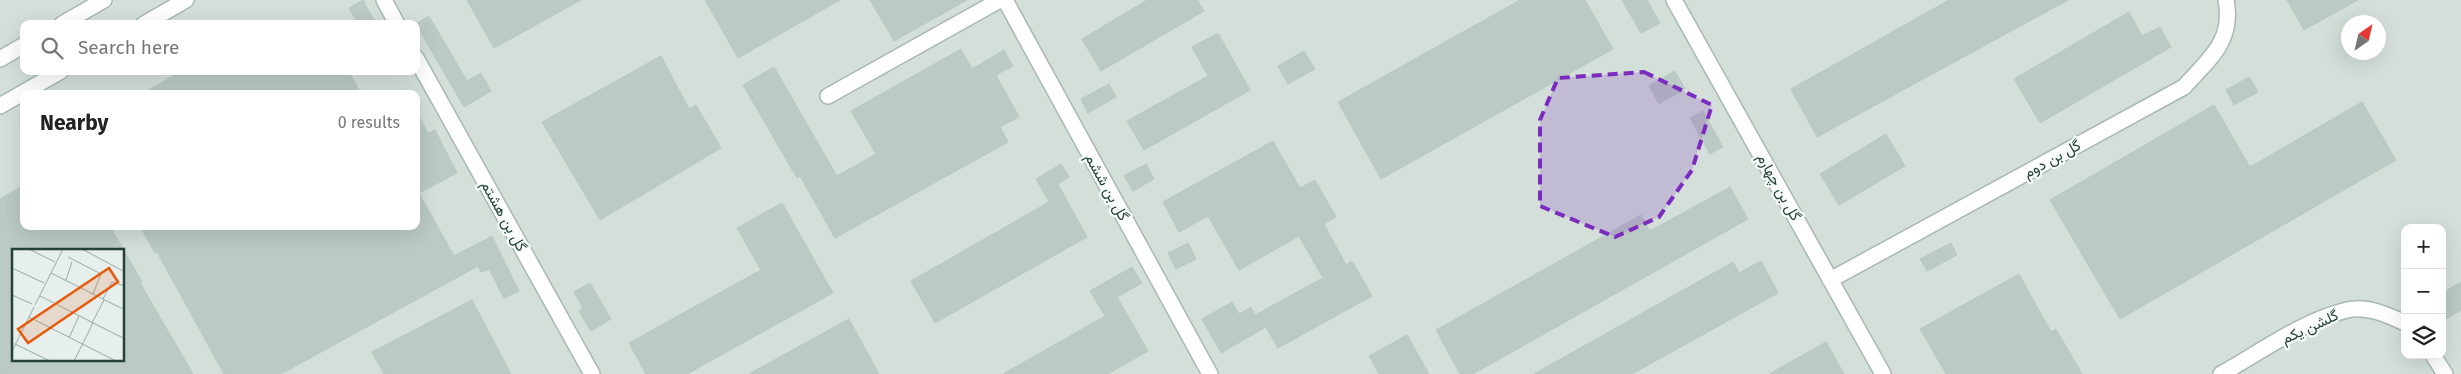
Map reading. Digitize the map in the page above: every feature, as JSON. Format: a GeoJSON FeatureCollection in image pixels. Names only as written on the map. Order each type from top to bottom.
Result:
{"type":"FeatureCollection","features":[{"type":"Feature","properties":{"kind":"street"},"geometry":{"type":"LineString","coordinates":[[151,20],[186,0]]}},
{"type":"Feature","properties":{"kind":"street"},"geometry":{"type":"LineString","coordinates":[[384,0],[396,20]]}},
{"type":"Feature","properties":{"kind":"street"},"geometry":{"type":"LineString","coordinates":[[828,96],[1000,0]]}},
{"type":"Feature","properties":{"kind":"street","name":"گل بن ششم"},"geometry":{"type":"LineString","coordinates":[[1005,0],[1210,374]]}},
{"type":"Feature","properties":{"kind":"street","name":"گل بن چهارم"},"geometry":{"type":"LineString","coordinates":[[1674,0],[1883,374]]}},
{"type":"Feature","properties":{"kind":"street","name":"گل بن دوم"},"geometry":{"type":"LineString","coordinates":[[1830,280],[2184,87],[2222,45],[2229,12],[2226,0]]}},
{"type":"Feature","properties":{"kind":"street"},"geometry":{"type":"LineString","coordinates":[[68,20],[95,2]]}},
{"type":"Feature","properties":{"kind":"street"},"geometry":{"type":"LineString","coordinates":[[0,59],[20,48]]}},
{"type":"Feature","properties":{"kind":"street","name":"گل بن هشتم"},"geometry":{"type":"LineString","coordinates":[[420,65],[592,374]]}},
{"type":"Feature","properties":{"kind":"street"},"geometry":{"type":"LineString","coordinates":[[28,90],[55,75]]}},
{"type":"Feature","properties":{"kind":"street"},"geometry":{"type":"LineString","coordinates":[[0,106],[20,95]]}},
{"type":"Feature","properties":{"kind":"street","name":"گلشن یکم"},"geometry":{"type":"LineString","coordinates":[[2221,374],[2307,325],[2348,310],[2384,312],[2401,321]]}},
{"type":"Feature","properties":{"kind":"street"},"geometry":{"type":"LineString","coordinates":[[2436,359],[2445,374]]}},
{"type":"Feature","properties":{"kind":"highlighted area"},"geometry":{"type":"Polygon","coordinates":[[[1644,72],[1712,105],[1692,170],[1659,217],[1615,237],[1540,206],[1540,120],[1558,78],[1644,72]]]}},
{"type":"Feature","properties":{"kind":"shaded area"},"geometry":{"type":"Polygon","coordinates":[[[0,0],[2461,0],[2461,374],[0,374],[0,0]]]}},
{"type":"Feature","properties":{"kind":"building"},"geometry":{"type":"Polygon","coordinates":[[[363,0],[374,20],[356,20],[349,8],[363,0]]]}},
{"type":"Feature","properties":{"kind":"building"},"geometry":{"type":"Polygon","coordinates":[[[467,0],[581,0],[494,48],[467,0]]]}},
{"type":"Feature","properties":{"kind":"building"},"geometry":{"type":"Polygon","coordinates":[[[705,0],[840,0],[738,58],[705,0]]]}},
{"type":"Feature","properties":{"kind":"building"},"geometry":{"type":"Polygon","coordinates":[[[870,0],[967,0],[894,41],[870,0]]]}},
{"type":"Feature","properties":{"kind":"building"},"geometry":{"type":"Polygon","coordinates":[[[1147,0],[1197,0],[1204,11],[1101,71],[1082,39],[1147,0]]]}},
{"type":"Feature","properties":{"kind":"building"},"geometry":{"type":"Polygon","coordinates":[[[1520,0],[1585,0],[1613,49],[1381,179],[1338,102],[1520,0]]]}},
{"type":"Feature","properties":{"kind":"building"},"geometry":{"type":"Polygon","coordinates":[[[1622,0],[1647,0],[1660,23],[1641,33],[1622,0]]]}},
{"type":"Feature","properties":{"kind":"building"},"geometry":{"type":"Polygon","coordinates":[[[1949,0],[2068,0],[1817,137],[1791,89],[1949,0]]]}},
{"type":"Feature","properties":{"kind":"building"},"geometry":{"type":"Polygon","coordinates":[[[2287,0],[2358,0],[2304,30],[2287,0]]]}},
{"type":"Feature","properties":{"kind":"building"},"geometry":{"type":"Polygon","coordinates":[[[2129,12],[2142,36],[2160,27],[2171,47],[2040,123],[2014,79],[2129,12]]]}},
{"type":"Feature","properties":{"kind":"building"},"geometry":{"type":"Polygon","coordinates":[[[429,16],[467,81],[481,73],[491,91],[464,107],[420,31],[420,22],[429,16]]]}},
{"type":"Feature","properties":{"kind":"building"},"geometry":{"type":"Polygon","coordinates":[[[1218,33],[1250,90],[1144,150],[1127,121],[1208,76],[1192,47],[1218,33]]]}},
{"type":"Feature","properties":{"kind":"building"},"geometry":{"type":"Polygon","coordinates":[[[961,49],[972,69],[1004,50],[1013,66],[996,75],[1019,117],[1000,127],[1008,142],[835,238],[800,176],[797,178],[743,85],[774,67],[837,176],[876,154],[851,111],[961,49]]]}},
{"type":"Feature","properties":{"kind":"building"},"geometry":{"type":"Polygon","coordinates":[[[1304,51],[1315,69],[1288,84],[1278,66],[1304,51]]]}},
{"type":"Feature","properties":{"kind":"building"},"geometry":{"type":"Polygon","coordinates":[[[661,56],[689,109],[696,105],[721,148],[600,220],[542,122],[661,56]]]}},
{"type":"Feature","properties":{"kind":"building"},"geometry":{"type":"Polygon","coordinates":[[[1675,71],[1685,89],[1659,104],[1649,86],[1675,71]]]}},
{"type":"Feature","properties":{"kind":"building"},"geometry":{"type":"Polygon","coordinates":[[[175,75],[351,75],[359,90],[148,90],[175,75]]]}},
{"type":"Feature","properties":{"kind":"building"},"geometry":{"type":"Polygon","coordinates":[[[2249,77],[2258,92],[2234,105],[2226,90],[2249,77]]]}},
{"type":"Feature","properties":{"kind":"building"},"geometry":{"type":"Polygon","coordinates":[[[1109,84],[1116,97],[1088,113],[1081,99],[1109,84]]]}},
{"type":"Feature","properties":{"kind":"building"},"geometry":{"type":"Polygon","coordinates":[[[2362,102],[2396,160],[2120,319],[2050,200],[2214,105],[2250,167],[2362,102]]]}},
{"type":"Feature","properties":{"kind":"building"},"geometry":{"type":"Polygon","coordinates":[[[1703,111],[1723,147],[1710,154],[1690,118],[1703,111]]]}},
{"type":"Feature","properties":{"kind":"building"},"geometry":{"type":"Polygon","coordinates":[[[420,118],[428,133],[435,130],[457,173],[420,192],[420,118]]]}},
{"type":"Feature","properties":{"kind":"building"},"geometry":{"type":"Polygon","coordinates":[[[1886,134],[1905,166],[1839,205],[1820,174],[1886,134]]]}},
{"type":"Feature","properties":{"kind":"building"},"geometry":{"type":"Polygon","coordinates":[[[1273,141],[1300,188],[1315,180],[1336,217],[1324,224],[1346,265],[1352,261],[1372,296],[1278,348],[1266,327],[1221,353],[1202,319],[1232,302],[1239,314],[1251,307],[1255,315],[1323,278],[1299,236],[1239,270],[1208,216],[1179,232],[1163,202],[1273,141]]]}},
{"type":"Feature","properties":{"kind":"building"},"geometry":{"type":"Polygon","coordinates":[[[1061,164],[1069,177],[1058,184],[1087,237],[935,323],[911,281],[1049,202],[1036,179],[1061,164]]]}},
{"type":"Feature","properties":{"kind":"building"},"geometry":{"type":"Polygon","coordinates":[[[1146,164],[1154,179],[1133,191],[1124,176],[1146,164]]]}},
{"type":"Feature","properties":{"kind":"building"},"geometry":{"type":"Polygon","coordinates":[[[20,187],[20,230],[112,230],[123,249],[12,249],[12,362],[125,362],[125,252],[142,282],[140,283],[193,374],[0,374],[0,199],[20,187]]]}},
{"type":"Feature","properties":{"kind":"building"},"geometry":{"type":"Polygon","coordinates":[[[1730,187],[1748,219],[1473,374],[1460,374],[1436,330],[1641,215],[1650,231],[1730,187]]]}},
{"type":"Feature","properties":{"kind":"building"},"geometry":{"type":"Polygon","coordinates":[[[420,195],[454,256],[492,236],[519,291],[504,298],[489,269],[481,272],[478,266],[281,374],[224,374],[157,252],[155,253],[142,230],[420,230],[420,195]]]}},
{"type":"Feature","properties":{"kind":"building"},"geometry":{"type":"Polygon","coordinates":[[[782,203],[833,293],[687,374],[646,374],[629,343],[761,270],[737,228],[782,203]]]}},
{"type":"Feature","properties":{"kind":"building"},"geometry":{"type":"Polygon","coordinates":[[[1188,243],[1196,259],[1176,269],[1168,253],[1188,243]]]}},
{"type":"Feature","properties":{"kind":"building"},"geometry":{"type":"Polygon","coordinates":[[[1951,243],[1957,255],[1927,271],[1920,259],[1951,243]]]}},
{"type":"Feature","properties":{"kind":"building"},"geometry":{"type":"Polygon","coordinates":[[[1761,261],[1778,293],[1632,374],[1534,374],[1733,262],[1739,273],[1761,261]]]}},
{"type":"Feature","properties":{"kind":"building"},"geometry":{"type":"Polygon","coordinates":[[[1132,267],[1142,283],[1117,297],[1148,351],[1108,374],[1003,374],[1105,316],[1090,291],[1132,267]]]}},
{"type":"Feature","properties":{"kind":"building"},"geometry":{"type":"Polygon","coordinates":[[[2019,274],[2051,332],[2056,329],[2082,374],[1946,374],[1920,329],[2019,274]]]}},
{"type":"Feature","properties":{"kind":"building"},"geometry":{"type":"Polygon","coordinates":[[[2461,282],[2461,310],[2446,319],[2446,314],[2446,291],[2461,282]]]}},
{"type":"Feature","properties":{"kind":"building"},"geometry":{"type":"Polygon","coordinates":[[[590,283],[611,319],[591,331],[579,311],[583,308],[574,292],[590,283]]]}},
{"type":"Feature","properties":{"kind":"building"},"geometry":{"type":"Polygon","coordinates":[[[472,300],[511,374],[384,374],[372,352],[472,300]]]}},
{"type":"Feature","properties":{"kind":"building"},"geometry":{"type":"Polygon","coordinates":[[[849,319],[879,374],[749,374],[849,319]]]}},
{"type":"Feature","properties":{"kind":"building"},"geometry":{"type":"Polygon","coordinates":[[[1407,335],[1429,374],[1379,374],[1369,356],[1407,335]]]}},
{"type":"Feature","properties":{"kind":"building"},"geometry":{"type":"Polygon","coordinates":[[[1826,342],[1844,374],[1769,374],[1826,342]]]}}]}
